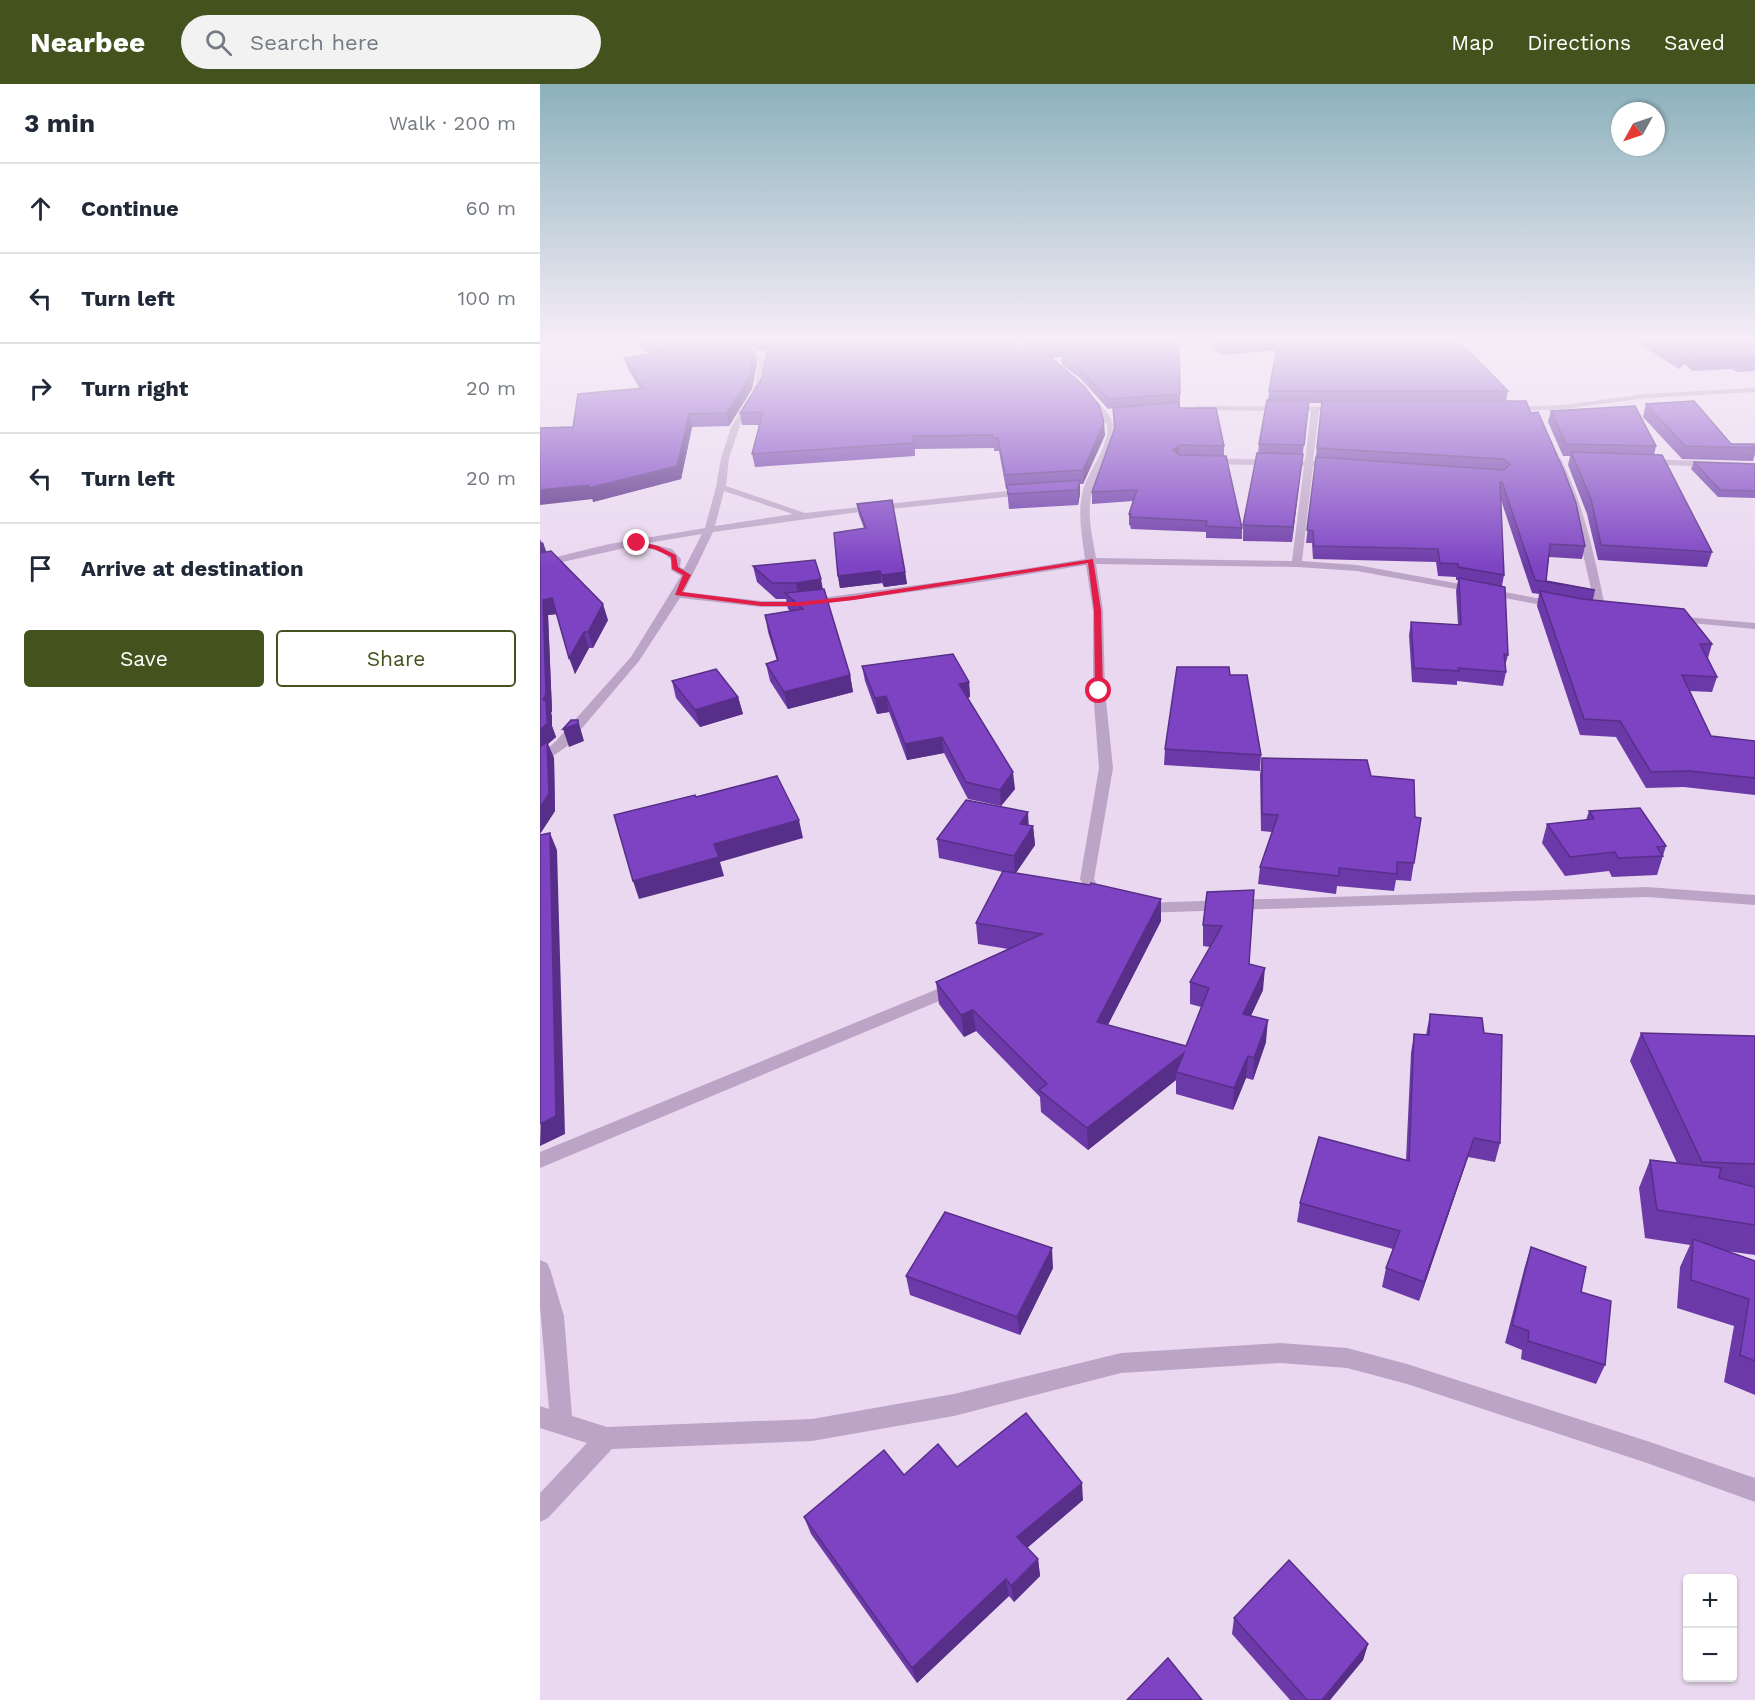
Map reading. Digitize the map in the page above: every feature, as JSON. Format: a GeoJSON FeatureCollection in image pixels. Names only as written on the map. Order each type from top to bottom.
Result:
{"type":"FeatureCollection","features":[{"type":"Feature","properties":{"kind":"street"},"geometry":{"type":"LineString","coordinates":[[540,761],[561,744],[634,659],[678,594],[709,530],[721,488],[725,458],[736,425],[741,416]]}},
{"type":"Feature","properties":{"kind":"street"},"geometry":{"type":"LineString","coordinates":[[1106,416],[1111,426],[1111,437],[1088,489],[1084,513],[1098,610],[1099,691],[1106,768],[1087,879],[1093,891],[1106,901],[1132,908],[1360,903],[1647,892],[1755,900]]}},
{"type":"Feature","properties":{"kind":"street"},"geometry":{"type":"LineString","coordinates":[[1297,564],[1314,416]]}},
{"type":"Feature","properties":{"kind":"street"},"geometry":{"type":"LineString","coordinates":[[1551,446],[1569,482],[1580,514],[1601,611]]}},
{"type":"Feature","properties":{"kind":"street"},"geometry":{"type":"LineString","coordinates":[[1557,460],[1569,460]]}},
{"type":"Feature","properties":{"kind":"street"},"geometry":{"type":"LineString","coordinates":[[1200,461],[1341,465]]}},
{"type":"Feature","properties":{"kind":"street"},"geometry":{"type":"LineString","coordinates":[[1638,462],[1755,466]]}},
{"type":"Feature","properties":{"kind":"street"},"geometry":{"type":"LineString","coordinates":[[721,488],[805,516]]}},
{"type":"Feature","properties":{"kind":"street"},"geometry":{"type":"LineString","coordinates":[[1077,490],[1088,489]]}},
{"type":"Feature","properties":{"kind":"street"},"geometry":{"type":"LineString","coordinates":[[540,564],[630,544],[709,530],[805,516],[1034,491]]}},
{"type":"Feature","properties":{"kind":"street"},"geometry":{"type":"LineString","coordinates":[[630,544],[668,551],[676,559],[675,568],[687,575]]}},
{"type":"Feature","properties":{"kind":"street"},"geometry":{"type":"LineString","coordinates":[[678,594],[761,604],[799,604],[962,582],[1091,561],[1297,564],[1357,568],[1569,607]]}},
{"type":"Feature","properties":{"kind":"street"},"geometry":{"type":"LineString","coordinates":[[1661,617],[1755,627]]}},
{"type":"Feature","properties":{"kind":"street"},"geometry":{"type":"LineString","coordinates":[[540,1160],[867,1026],[976,978]]}},
{"type":"Feature","properties":{"kind":"street"},"geometry":{"type":"LineString","coordinates":[[540,1269],[554,1316],[550,1420],[607,1438],[812,1430],[954,1405],[1121,1363],[1280,1353],[1347,1358],[1407,1374],[1647,1452],[1755,1490]]}},
{"type":"Feature","properties":{"kind":"street"},"geometry":{"type":"LineString","coordinates":[[540,1510],[607,1438]]}},
{"type":"Feature","properties":{"kind":"building"},"geometry":{"type":"Polygon","coordinates":[[[575,416],[688,416],[677,466],[589,488],[589,485],[540,490],[540,428],[573,427],[575,416]]]}},
{"type":"Feature","properties":{"kind":"building"},"geometry":{"type":"Polygon","coordinates":[[[762,416],[1102,416],[1104,422],[1083,470],[1005,475],[998,438],[993,438],[993,435],[913,436],[914,443],[752,454],[762,416]]]}},
{"type":"Feature","properties":{"kind":"building"},"geometry":{"type":"Polygon","coordinates":[[[1114,416],[1218,416],[1224,446],[1179,445],[1173,450],[1179,455],[1226,456],[1242,528],[1206,526],[1207,521],[1130,517],[1137,490],[1092,492],[1115,428],[1114,416]]]}},
{"type":"Feature","properties":{"kind":"building"},"geometry":{"type":"Polygon","coordinates":[[[1264,416],[1307,416],[1304,445],[1259,444],[1264,416]]]}},
{"type":"Feature","properties":{"kind":"building"},"geometry":{"type":"Polygon","coordinates":[[[1320,416],[1540,416],[1576,503],[1585,546],[1550,544],[1546,581],[1595,590],[1535,580],[1502,482],[1500,482],[1504,575],[1458,567],[1458,564],[1440,563],[1438,549],[1314,546],[1313,531],[1307,530],[1316,457],[1504,470],[1510,464],[1504,459],[1317,448],[1320,416]]]}},
{"type":"Feature","properties":{"kind":"building"},"geometry":{"type":"Polygon","coordinates":[[[1553,416],[1640,416],[1656,446],[1566,444],[1553,416]]]}},
{"type":"Feature","properties":{"kind":"building"},"geometry":{"type":"Polygon","coordinates":[[[1658,416],[1707,416],[1731,444],[1754,444],[1755,448],[1685,446],[1658,416]]]}},
{"type":"Feature","properties":{"kind":"building"},"geometry":{"type":"Polygon","coordinates":[[[1571,452],[1662,455],[1712,552],[1601,545],[1591,499],[1571,452]]]}},
{"type":"Feature","properties":{"kind":"building"},"geometry":{"type":"Polygon","coordinates":[[[1257,453],[1303,454],[1293,527],[1243,525],[1257,453]]]}},
{"type":"Feature","properties":{"kind":"building"},"geometry":{"type":"Polygon","coordinates":[[[1694,462],[1755,464],[1755,491],[1720,490],[1694,462]]]}},
{"type":"Feature","properties":{"kind":"building"},"geometry":{"type":"Polygon","coordinates":[[[1080,480],[1078,490],[1008,494],[1007,485],[1080,480]]]}},
{"type":"Feature","properties":{"kind":"building"},"geometry":{"type":"Polygon","coordinates":[[[892,500],[905,572],[882,575],[880,571],[838,576],[834,533],[866,528],[857,504],[892,500]]]}},
{"type":"Feature","properties":{"kind":"building"},"geometry":{"type":"Polygon","coordinates":[[[551,551],[603,604],[588,632],[584,632],[569,658],[552,598],[543,600],[546,694],[543,700],[546,700],[547,721],[550,721],[540,730],[540,553],[551,551]]]}},
{"type":"Feature","properties":{"kind":"building"},"geometry":{"type":"Polygon","coordinates":[[[815,560],[821,579],[796,583],[772,583],[753,566],[815,560]]]}},
{"type":"Feature","properties":{"kind":"building"},"geometry":{"type":"Polygon","coordinates":[[[1459,578],[1505,587],[1508,655],[1504,654],[1506,672],[1458,668],[1459,671],[1414,668],[1411,622],[1461,625],[1459,578]]]}},
{"type":"Feature","properties":{"kind":"building"},"geometry":{"type":"Polygon","coordinates":[[[824,589],[850,675],[784,692],[766,664],[778,660],[765,615],[803,609],[785,593],[824,589]]]}},
{"type":"Feature","properties":{"kind":"building"},"geometry":{"type":"Polygon","coordinates":[[[1540,591],[1582,599],[1684,609],[1712,644],[1700,644],[1717,677],[1682,675],[1711,736],[1755,741],[1755,778],[1689,771],[1651,772],[1620,721],[1584,719],[1540,591]]]}},
{"type":"Feature","properties":{"kind":"building"},"geometry":{"type":"Polygon","coordinates":[[[953,654],[969,682],[959,684],[1013,772],[1000,790],[966,782],[942,737],[905,744],[886,696],[875,698],[862,666],[953,654]]]}},
{"type":"Feature","properties":{"kind":"building"},"geometry":{"type":"Polygon","coordinates":[[[1177,667],[1229,667],[1230,675],[1247,675],[1261,755],[1165,749],[1177,667]]]}},
{"type":"Feature","properties":{"kind":"building"},"geometry":{"type":"Polygon","coordinates":[[[716,669],[738,697],[695,710],[672,681],[716,669]]]}},
{"type":"Feature","properties":{"kind":"building"},"geometry":{"type":"Polygon","coordinates":[[[571,720],[578,720],[578,724],[563,729],[571,720]]]}},
{"type":"Feature","properties":{"kind":"building"},"geometry":{"type":"Polygon","coordinates":[[[547,742],[549,794],[540,807],[540,747],[547,742]]]}},
{"type":"Feature","properties":{"kind":"building"},"geometry":{"type":"Polygon","coordinates":[[[1262,758],[1367,760],[1371,776],[1414,780],[1415,817],[1421,818],[1414,863],[1397,862],[1397,874],[1339,868],[1339,876],[1260,867],[1278,815],[1262,814],[1262,758]]]}},
{"type":"Feature","properties":{"kind":"building"},"geometry":{"type":"Polygon","coordinates":[[[777,776],[799,820],[714,844],[719,857],[633,881],[614,815],[777,776]]]}},
{"type":"Feature","properties":{"kind":"building"},"geometry":{"type":"Polygon","coordinates":[[[966,800],[1028,812],[1020,824],[1033,826],[1014,856],[937,839],[966,800]]]}},
{"type":"Feature","properties":{"kind":"building"},"geometry":{"type":"Polygon","coordinates":[[[1640,808],[1666,846],[1657,847],[1663,856],[1618,858],[1615,852],[1570,857],[1547,824],[1594,819],[1589,811],[1640,808]]]}},
{"type":"Feature","properties":{"kind":"building"},"geometry":{"type":"Polygon","coordinates":[[[550,833],[556,1116],[540,1124],[540,835],[550,833]]]}},
{"type":"Feature","properties":{"kind":"building"},"geometry":{"type":"Polygon","coordinates":[[[1003,871],[1090,885],[1091,883],[1161,899],[1097,1022],[1186,1046],[1209,988],[1190,982],[1222,926],[1203,925],[1207,892],[1254,890],[1249,964],[1265,968],[1243,1014],[1268,1020],[1254,1058],[1248,1056],[1234,1088],[1176,1072],[1184,1053],[1087,1128],[1039,1090],[1047,1084],[973,1010],[961,1015],[936,982],[1042,934],[976,923],[1003,871]]]}},
{"type":"Feature","properties":{"kind":"building"},"geometry":{"type":"Polygon","coordinates":[[[1430,1014],[1482,1018],[1484,1033],[1502,1035],[1500,1143],[1474,1138],[1424,1282],[1386,1268],[1400,1231],[1300,1203],[1319,1137],[1409,1161],[1414,1034],[1429,1035],[1430,1014]]]}},
{"type":"Feature","properties":{"kind":"building"},"geometry":{"type":"Polygon","coordinates":[[[1641,1033],[1755,1036],[1755,1164],[1702,1162],[1641,1033]]]}},
{"type":"Feature","properties":{"kind":"building"},"geometry":{"type":"Polygon","coordinates":[[[1650,1160],[1721,1168],[1719,1178],[1755,1187],[1755,1225],[1657,1210],[1650,1160]]]}},
{"type":"Feature","properties":{"kind":"building"},"geometry":{"type":"Polygon","coordinates":[[[945,1212],[1052,1248],[1017,1317],[906,1276],[945,1212]]]}},
{"type":"Feature","properties":{"kind":"building"},"geometry":{"type":"Polygon","coordinates":[[[1693,1239],[1755,1261],[1755,1361],[1740,1355],[1749,1299],[1691,1280],[1693,1239]]]}},
{"type":"Feature","properties":{"kind":"building"},"geometry":{"type":"Polygon","coordinates":[[[1531,1247],[1586,1267],[1581,1292],[1611,1301],[1605,1365],[1528,1341],[1529,1331],[1512,1325],[1531,1247]]]}},
{"type":"Feature","properties":{"kind":"building"},"geometry":{"type":"Polygon","coordinates":[[[1026,1413],[1082,1483],[1017,1537],[1038,1559],[1011,1586],[1006,1579],[912,1668],[804,1517],[884,1450],[904,1475],[938,1444],[957,1467],[1026,1413]]]}},
{"type":"Feature","properties":{"kind":"building"},"geometry":{"type":"Polygon","coordinates":[[[1289,1560],[1368,1644],[1322,1700],[1307,1700],[1234,1618],[1289,1560]]]}},
{"type":"Feature","properties":{"kind":"building"},"geometry":{"type":"Polygon","coordinates":[[[1168,1658],[1202,1700],[1127,1700],[1168,1658]]]}},
{"type":"Feature","properties":{"kind":"route"},"geometry":{"type":"LineString","coordinates":[[637,543],[630,544],[656,547],[674,556],[675,568],[687,575],[678,594],[761,604],[799,604],[854,598],[1091,561],[1098,610],[1099,691]]}}]}
